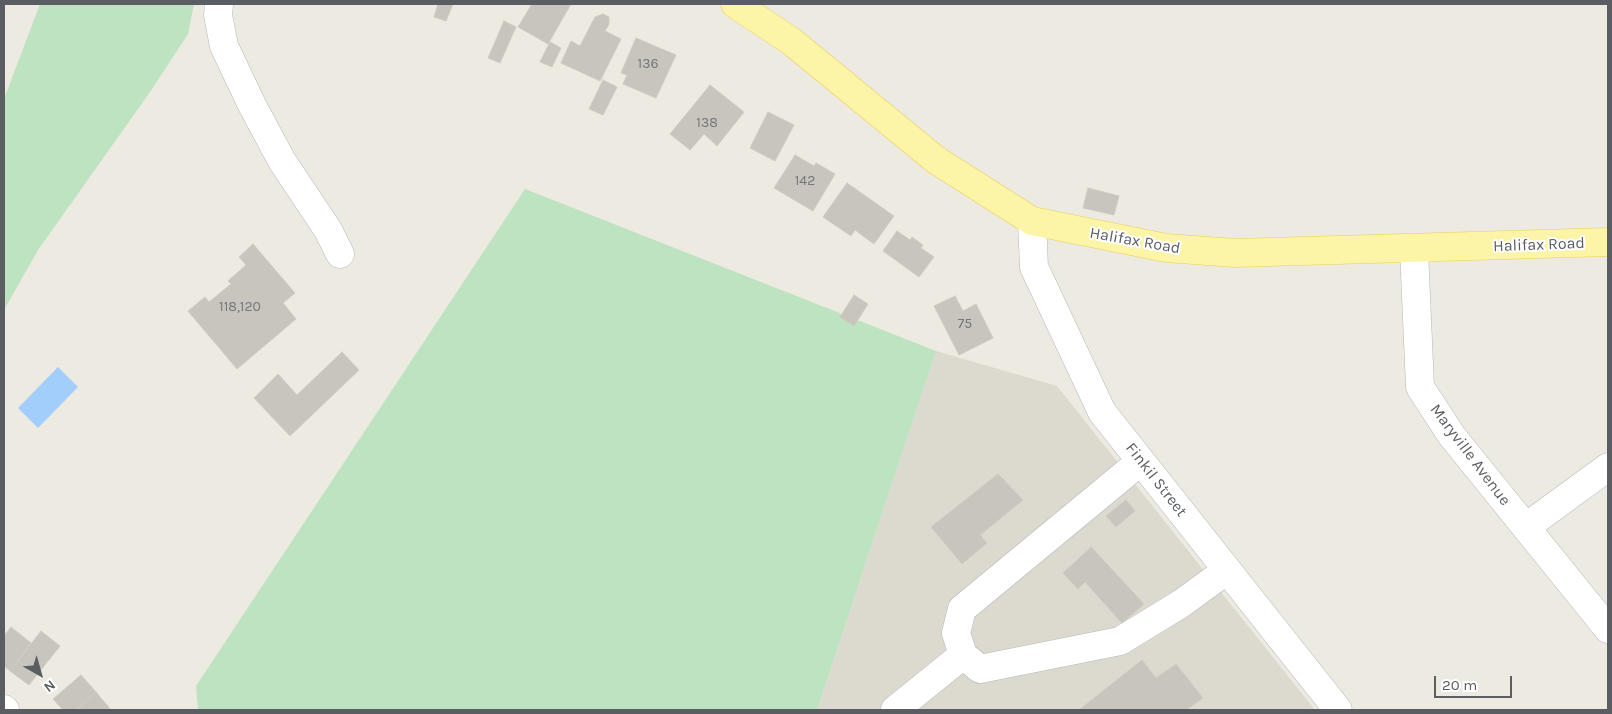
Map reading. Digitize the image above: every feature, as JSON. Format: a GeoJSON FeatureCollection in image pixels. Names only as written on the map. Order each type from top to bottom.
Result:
{"type":"FeatureCollection","features":[{"type":"Feature","properties":{"kind":"main road","name":"Halifax Road"},"geometry":{"type":"LineString","coordinates":[[735,4],[791,41],[936,160],[1032,221],[1166,248],[1235,254],[1414,250],[1608,242]]}},
{"type":"Feature","properties":{"kind":"street"},"geometry":{"type":"LineString","coordinates":[[219,4],[218,15],[224,46],[252,105],[282,161],[328,230],[340,254]]}},
{"type":"Feature","properties":{"kind":"street","name":"Finkil Street"},"geometry":{"type":"LineString","coordinates":[[1032,221],[1034,267],[1102,412],[1338,710]]}},
{"type":"Feature","properties":{"kind":"street","name":"Maryville Avenue"},"geometry":{"type":"LineString","coordinates":[[1414,250],[1420,386],[1452,436],[1608,629]]}},
{"type":"Feature","properties":{"kind":"street"},"geometry":{"type":"LineString","coordinates":[[1141,461],[962,609],[956,633],[963,655],[980,669],[1120,641],[1182,603],[1227,570]]}},
{"type":"Feature","properties":{"kind":"street"},"geometry":{"type":"LineString","coordinates":[[1526,527],[1608,467]]}},
{"type":"Feature","properties":{"kind":"street"},"geometry":{"type":"LineString","coordinates":[[895,710],[963,655]]}},
{"type":"Feature","properties":{"kind":"shaded area"},"geometry":{"type":"Polygon","coordinates":[[[936,351],[1057,386],[1315,710],[817,710],[936,351]]]}},
{"type":"Feature","properties":{"kind":"green space"},"geometry":{"type":"Polygon","coordinates":[[[40,4],[194,4],[188,34],[150,92],[38,250],[4,310],[4,99],[40,4]]]}},
{"type":"Feature","properties":{"kind":"green space"},"geometry":{"type":"Polygon","coordinates":[[[525,189],[936,351],[817,710],[198,710],[196,686],[525,189]]]}},
{"type":"Feature","properties":{"kind":"water"},"geometry":{"type":"Polygon","coordinates":[[[58,367],[78,387],[38,428],[18,408],[58,367]]]}},
{"type":"Feature","properties":{"kind":"building"},"geometry":{"type":"Polygon","coordinates":[[[438,4],[453,4],[446,21],[434,17],[438,4]]]}},
{"type":"Feature","properties":{"kind":"building"},"geometry":{"type":"Polygon","coordinates":[[[532,4],[571,4],[548,44],[518,27],[532,4]]]}},
{"type":"Feature","properties":{"kind":"building"},"geometry":{"type":"Polygon","coordinates":[[[603,14],[609,17],[609,24],[605,31],[621,39],[600,81],[561,63],[571,41],[580,46],[595,17],[603,14]]]}},
{"type":"Feature","properties":{"kind":"building"},"geometry":{"type":"Polygon","coordinates":[[[504,21],[516,27],[500,63],[488,58],[504,21]]]}},
{"type":"Feature","properties":{"kind":"building"},"geometry":{"type":"Polygon","coordinates":[[[636,38],[676,55],[656,98],[623,84],[627,75],[621,73],[636,38]]]}},
{"type":"Feature","properties":{"kind":"building"},"geometry":{"type":"Polygon","coordinates":[[[550,42],[561,48],[552,67],[540,62],[550,42]]]}},
{"type":"Feature","properties":{"kind":"building"},"geometry":{"type":"Polygon","coordinates":[[[603,80],[617,87],[603,115],[589,109],[603,80]]]}},
{"type":"Feature","properties":{"kind":"building"},"geometry":{"type":"Polygon","coordinates":[[[710,85],[744,112],[717,146],[704,134],[690,150],[670,134],[710,85]]]}},
{"type":"Feature","properties":{"kind":"building"},"geometry":{"type":"Polygon","coordinates":[[[768,112],[794,125],[775,161],[750,148],[768,112]]]}},
{"type":"Feature","properties":{"kind":"building"},"geometry":{"type":"Polygon","coordinates":[[[795,155],[814,166],[816,163],[835,174],[813,211],[774,188],[795,155]]]}},
{"type":"Feature","properties":{"kind":"building"},"geometry":{"type":"Polygon","coordinates":[[[847,183],[894,216],[874,244],[855,230],[851,236],[823,217],[847,183]]]}},
{"type":"Feature","properties":{"kind":"building"},"geometry":{"type":"Polygon","coordinates":[[[1088,188],[1119,196],[1114,215],[1083,208],[1088,188]]]}},
{"type":"Feature","properties":{"kind":"building"},"geometry":{"type":"Polygon","coordinates":[[[897,231],[910,240],[912,237],[923,245],[921,248],[934,257],[919,277],[883,251],[897,231]]]}},
{"type":"Feature","properties":{"kind":"building"},"geometry":{"type":"Polygon","coordinates":[[[253,244],[295,293],[283,303],[296,319],[237,369],[188,311],[205,297],[209,302],[231,284],[228,281],[246,265],[239,257],[253,244]]]}},
{"type":"Feature","properties":{"kind":"building"},"geometry":{"type":"Polygon","coordinates":[[[854,295],[868,304],[854,326],[840,317],[854,295]]]}},
{"type":"Feature","properties":{"kind":"building"},"geometry":{"type":"Polygon","coordinates":[[[955,296],[963,311],[976,304],[993,338],[959,355],[934,306],[955,296]]]}},
{"type":"Feature","properties":{"kind":"building"},"geometry":{"type":"Polygon","coordinates":[[[342,352],[359,370],[290,436],[254,398],[278,374],[297,395],[342,352]]]}},
{"type":"Feature","properties":{"kind":"building"},"geometry":{"type":"Polygon","coordinates":[[[998,474],[1023,500],[980,535],[987,543],[962,564],[931,527],[998,474]]]}},
{"type":"Feature","properties":{"kind":"building"},"geometry":{"type":"Polygon","coordinates":[[[1126,500],[1135,511],[1116,527],[1106,516],[1126,500]]]}},
{"type":"Feature","properties":{"kind":"building"},"geometry":{"type":"Polygon","coordinates":[[[1091,547],[1144,604],[1122,623],[1085,582],[1078,589],[1063,573],[1091,547]]]}},
{"type":"Feature","properties":{"kind":"building"},"geometry":{"type":"Polygon","coordinates":[[[11,627],[31,643],[10,671],[4,666],[4,636],[11,627]]]}},
{"type":"Feature","properties":{"kind":"building"},"geometry":{"type":"Polygon","coordinates":[[[41,631],[60,646],[29,685],[10,671],[41,631]]]}},
{"type":"Feature","properties":{"kind":"building"},"geometry":{"type":"Polygon","coordinates":[[[1142,660],[1156,678],[1176,664],[1203,698],[1186,710],[1079,710],[1142,660]]]}},
{"type":"Feature","properties":{"kind":"building"},"geometry":{"type":"Polygon","coordinates":[[[81,675],[96,692],[76,710],[63,710],[53,699],[81,675]]]}},
{"type":"Feature","properties":{"kind":"building"},"geometry":{"type":"Polygon","coordinates":[[[96,692],[111,710],[76,710],[96,692]]]}}]}
